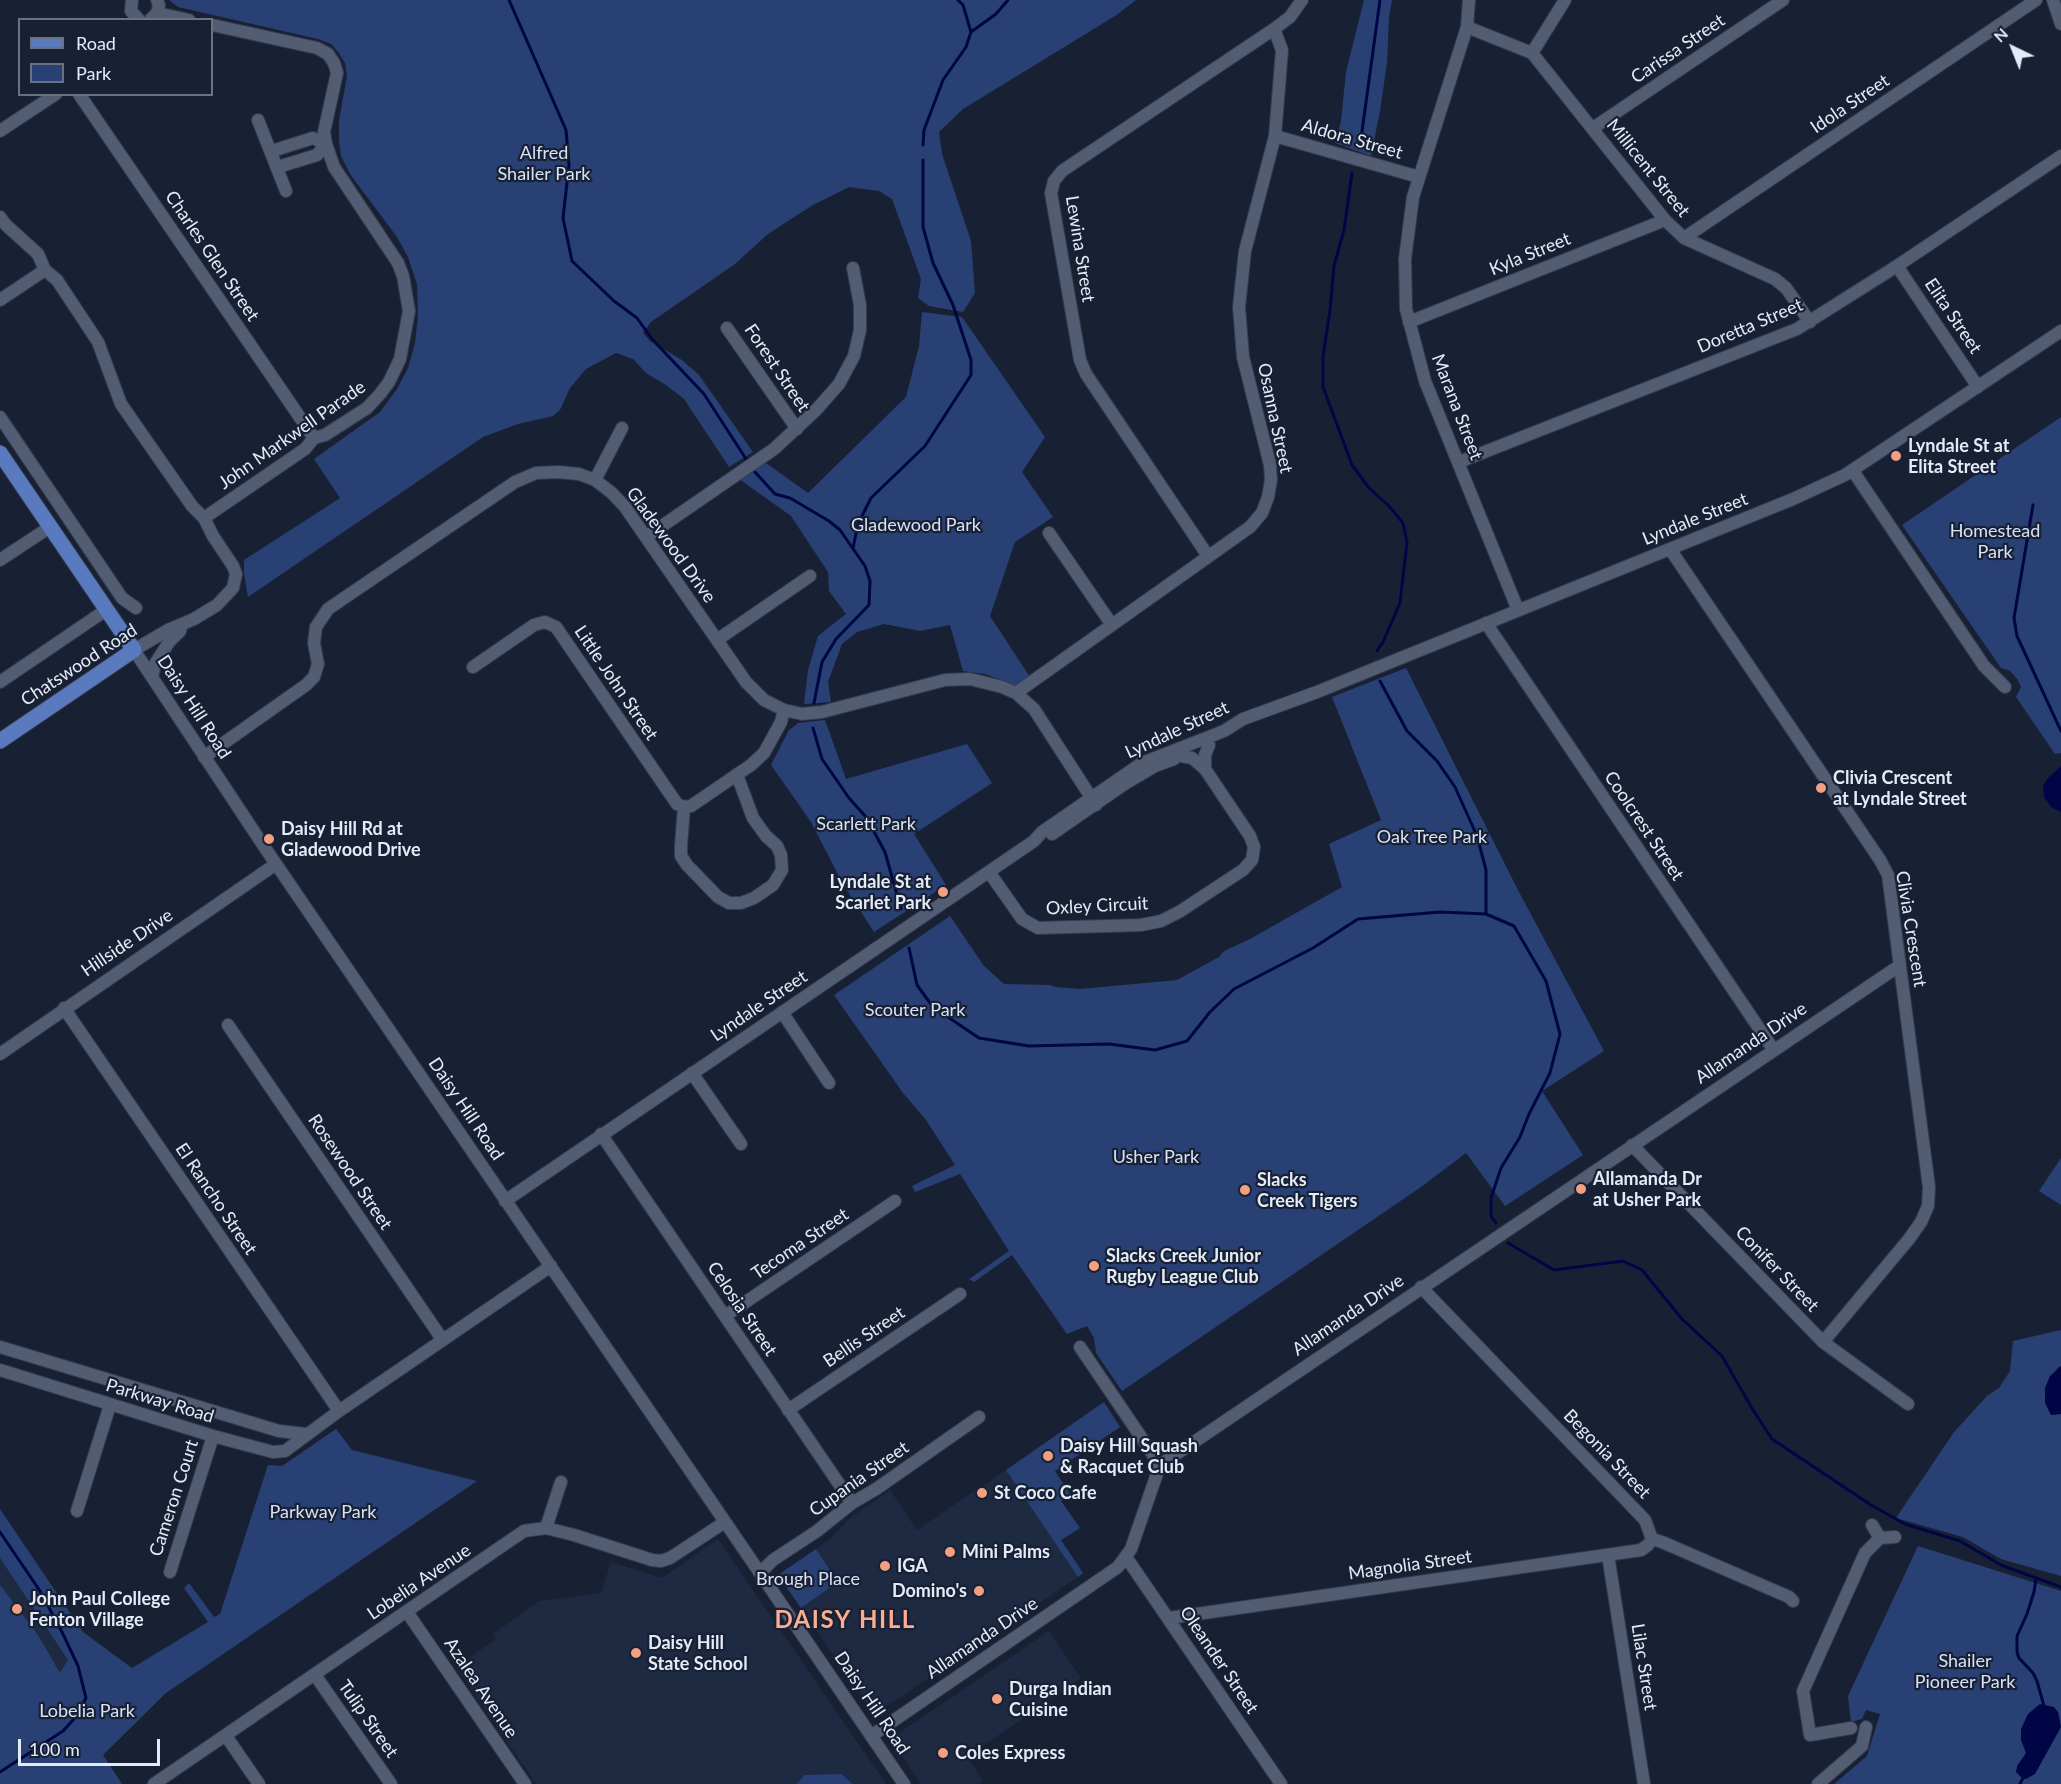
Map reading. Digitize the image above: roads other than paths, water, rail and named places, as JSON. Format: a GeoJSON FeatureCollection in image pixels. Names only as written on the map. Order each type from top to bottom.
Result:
{"type":"FeatureCollection","features":[{"type":"Feature","properties":{"kind":"main road","name":"Daisy Hill Road"},"geometry":{"type":"LineString","coordinates":[[0,453],[134,650]]}},
{"type":"Feature","properties":{"kind":"main road","name":"Chatswood Road"},"geometry":{"type":"LineString","coordinates":[[0,741],[134,650]]}},
{"type":"Feature","properties":{"kind":"street"},"geometry":{"type":"LineString","coordinates":[[131,0],[131,11],[137,18]]}},
{"type":"Feature","properties":{"kind":"street","name":"Lewina Street"},"geometry":{"type":"LineString","coordinates":[[1208,556],[1086,374],[1080,360],[1052,193],[1054,181],[1062,171],[1274,29],[1290,17],[1302,0]]}},
{"type":"Feature","properties":{"kind":"street","name":"Marana Street"},"geometry":{"type":"LineString","coordinates":[[1469,0],[1467,27],[1413,197],[1405,259],[1406,309],[1425,381],[1518,610]]}},
{"type":"Feature","properties":{"kind":"street"},"geometry":{"type":"LineString","coordinates":[[1532,53],[1565,0]]}},
{"type":"Feature","properties":{"kind":"street","name":"Carissa Street"},"geometry":{"type":"LineString","coordinates":[[1593,128],[1783,0]]}},
{"type":"Feature","properties":{"kind":"street","name":"Idola Street"},"geometry":{"type":"LineString","coordinates":[[1684,238],[2036,0]]}},
{"type":"Feature","properties":{"kind":"street"},"geometry":{"type":"LineString","coordinates":[[2053,0],[2061,24]]}},
{"type":"Feature","properties":{"kind":"street"},"geometry":{"type":"LineString","coordinates":[[155,11],[181,18]]}},
{"type":"Feature","properties":{"kind":"street","name":"John Markwell Parade"},"geometry":{"type":"LineString","coordinates":[[204,518],[305,449],[314,438],[326,435],[367,408],[389,382],[400,359],[409,311],[404,276],[398,263],[334,167],[326,144],[324,132],[337,73],[328,54],[317,48],[213,25]]}},
{"type":"Feature","properties":{"kind":"street","name":"Millicent Street"},"geometry":{"type":"LineString","coordinates":[[1467,27],[1532,53],[1665,220],[1684,238],[1775,279],[1786,288],[1810,322]]}},
{"type":"Feature","properties":{"kind":"street","name":"Osanna Street"},"geometry":{"type":"LineString","coordinates":[[1016,693],[1250,527],[1262,513],[1271,480],[1270,465],[1243,357],[1239,307],[1245,251],[1275,136],[1281,51],[1274,29]]}},
{"type":"Feature","properties":{"kind":"street"},"geometry":{"type":"LineString","coordinates":[[0,131],[53,96]]}},
{"type":"Feature","properties":{"kind":"street","name":"Charles Glen Street"},"geometry":{"type":"LineString","coordinates":[[81,96],[314,438]]}},
{"type":"Feature","properties":{"kind":"street"},"geometry":{"type":"LineString","coordinates":[[258,120],[286,191]]}},
{"type":"Feature","properties":{"kind":"street","name":"Aldora Street"},"geometry":{"type":"LineString","coordinates":[[1275,136],[1419,177]]}},
{"type":"Feature","properties":{"kind":"street"},"geometry":{"type":"LineString","coordinates":[[272,151],[313,138],[326,144],[317,155],[278,167]]}},
{"type":"Feature","properties":{"kind":"street","name":"Doretta Street"},"geometry":{"type":"LineString","coordinates":[[1458,462],[1797,329],[1897,266],[2061,156]]}},
{"type":"Feature","properties":{"kind":"street"},"geometry":{"type":"LineString","coordinates":[[0,217],[38,254],[45,270],[57,280],[98,342],[121,404],[192,506],[204,518]]}},
{"type":"Feature","properties":{"kind":"street","name":"Kyla Street"},"geometry":{"type":"LineString","coordinates":[[1409,322],[1665,220]]}},
{"type":"Feature","properties":{"kind":"street","name":"Elita Street"},"geometry":{"type":"LineString","coordinates":[[1897,266],[1978,387]]}},
{"type":"Feature","properties":{"kind":"street"},"geometry":{"type":"LineString","coordinates":[[646,537],[774,449],[817,410],[839,384],[854,356],[860,330],[860,304],[853,268]]}},
{"type":"Feature","properties":{"kind":"street"},"geometry":{"type":"LineString","coordinates":[[0,300],[45,270]]}},
{"type":"Feature","properties":{"kind":"street","name":"Forest Street"},"geometry":{"type":"LineString","coordinates":[[727,328],[796,429]]}},
{"type":"Feature","properties":{"kind":"street","name":"Lyndale Street"},"geometry":{"type":"LineString","coordinates":[[1094,801],[1154,757],[1206,739],[1243,719],[1317,692],[1793,499],[1853,471],[2061,331]]}},
{"type":"Feature","properties":{"kind":"street"},"geometry":{"type":"LineString","coordinates":[[0,417],[122,598],[136,608]]}},
{"type":"Feature","properties":{"kind":"street"},"geometry":{"type":"LineString","coordinates":[[595,480],[622,428]]}},
{"type":"Feature","properties":{"kind":"street"},"geometry":{"type":"LineString","coordinates":[[1853,471],[1984,666],[2004,687]]}},
{"type":"Feature","properties":{"kind":"street","name":"Gladewood Drive"},"geometry":{"type":"LineString","coordinates":[[204,757],[314,677],[318,664],[314,643],[316,627],[328,609],[515,482],[536,473],[558,472],[579,474],[595,480],[625,507],[746,682],[764,700],[784,710],[802,714],[822,712],[945,680],[978,681],[1002,687],[1016,693],[1034,709],[1094,801]]}},
{"type":"Feature","properties":{"kind":"street","name":"Chatswood Road"},"geometry":{"type":"LineString","coordinates":[[134,650],[217,605],[233,588],[236,574],[233,566],[204,518]]}},
{"type":"Feature","properties":{"kind":"street"},"geometry":{"type":"LineString","coordinates":[[0,560],[50,527]]}},
{"type":"Feature","properties":{"kind":"street"},"geometry":{"type":"LineString","coordinates":[[1049,533],[1112,625]]}},
{"type":"Feature","properties":{"kind":"street","name":"Clivia Crescent"},"geometry":{"type":"LineString","coordinates":[[1670,549],[1888,875],[1927,1176],[1928,1206],[1921,1222],[1909,1239],[1823,1342]]}},
{"type":"Feature","properties":{"kind":"street"},"geometry":{"type":"LineString","coordinates":[[717,640],[810,576]]}},
{"type":"Feature","properties":{"kind":"street"},"geometry":{"type":"LineString","coordinates":[[0,682],[106,610]]}},
{"type":"Feature","properties":{"kind":"street","name":"Little John Street"},"geometry":{"type":"LineString","coordinates":[[473,667],[534,625],[545,622],[556,627],[677,804],[684,807]]}},
{"type":"Feature","properties":{"kind":"street","name":"Coolcrest Street"},"geometry":{"type":"LineString","coordinates":[[1486,623],[1773,1049]]}},
{"type":"Feature","properties":{"kind":"street","name":"Chatswood Road"},"geometry":{"type":"LineString","coordinates":[[152,677],[155,664],[169,642],[180,631],[181,625]]}},
{"type":"Feature","properties":{"kind":"street","name":"Daisy Hill Road"},"geometry":{"type":"LineString","coordinates":[[134,650],[276,864],[903,1784]]}},
{"type":"Feature","properties":{"kind":"street","name":"Lyndale Street"},"geometry":{"type":"LineString","coordinates":[[505,1201],[989,872],[1034,841],[1042,832],[1155,766],[1209,745],[1317,692]]}},
{"type":"Feature","properties":{"kind":"street"},"geometry":{"type":"LineString","coordinates":[[736,774],[753,818],[766,836],[777,846],[781,855],[782,870],[773,885],[754,898],[741,903],[729,903],[718,897],[681,856],[684,807],[691,806],[764,753],[781,722],[784,710]]}},
{"type":"Feature","properties":{"kind":"street"},"geometry":{"type":"LineString","coordinates":[[1205,769],[1205,754],[1209,745]]}},
{"type":"Feature","properties":{"kind":"street","name":"Oxley Circuit"},"geometry":{"type":"LineString","coordinates":[[989,872],[1022,919],[1038,928],[1142,925],[1161,921],[1179,912],[1243,870],[1252,860],[1254,847],[1250,836],[1205,769],[1192,758],[1181,756]]}},
{"type":"Feature","properties":{"kind":"street","name":"Hillside Drive"},"geometry":{"type":"LineString","coordinates":[[0,1054],[276,864]]}},
{"type":"Feature","properties":{"kind":"street","name":"Allamanda Drive"},"geometry":{"type":"LineString","coordinates":[[871,1736],[1118,1567],[1126,1557],[1139,1529],[1160,1465],[1899,966]]}},
{"type":"Feature","properties":{"kind":"street","name":"El Rancho Street"},"geometry":{"type":"LineString","coordinates":[[64,1008],[339,1411]]}},
{"type":"Feature","properties":{"kind":"street"},"geometry":{"type":"LineString","coordinates":[[782,1012],[829,1083]]}},
{"type":"Feature","properties":{"kind":"street","name":"Rosewood Street"},"geometry":{"type":"LineString","coordinates":[[228,1025],[442,1339]]}},
{"type":"Feature","properties":{"kind":"street"},"geometry":{"type":"LineString","coordinates":[[692,1073],[741,1144]]}},
{"type":"Feature","properties":{"kind":"street","name":"Celosia Street"},"geometry":{"type":"LineString","coordinates":[[601,1134],[852,1503]]}},
{"type":"Feature","properties":{"kind":"street","name":"Conifer Street"},"geometry":{"type":"LineString","coordinates":[[1632,1145],[1823,1342],[1908,1404]]}},
{"type":"Feature","properties":{"kind":"street","name":"Tecoma Street"},"geometry":{"type":"LineString","coordinates":[[725,1316],[895,1201]]}},
{"type":"Feature","properties":{"kind":"street","name":"Parkway Road"},"geometry":{"type":"LineString","coordinates":[[0,1370],[213,1436],[273,1452],[285,1451],[442,1339],[551,1266]]}},
{"type":"Feature","properties":{"kind":"street","name":"Begonia Street"},"geometry":{"type":"LineString","coordinates":[[1421,1287],[1645,1520],[1652,1539]]}},
{"type":"Feature","properties":{"kind":"street","name":"Bellis Street"},"geometry":{"type":"LineString","coordinates":[[788,1410],[960,1294]]}},
{"type":"Feature","properties":{"kind":"street","name":"Parkway Road"},"geometry":{"type":"LineString","coordinates":[[0,1347],[279,1431],[306,1434]]}},
{"type":"Feature","properties":{"kind":"street"},"geometry":{"type":"LineString","coordinates":[[1080,1347],[1160,1465]]}},
{"type":"Feature","properties":{"kind":"street"},"geometry":{"type":"LineString","coordinates":[[77,1511],[110,1405]]}},
{"type":"Feature","properties":{"kind":"street","name":"Cupania Street"},"geometry":{"type":"LineString","coordinates":[[760,1573],[773,1560],[817,1531],[852,1503],[980,1417]]}},
{"type":"Feature","properties":{"kind":"street","name":"Cameron Court"},"geometry":{"type":"LineString","coordinates":[[170,1572],[213,1436]]}},
{"type":"Feature","properties":{"kind":"street"},"geometry":{"type":"LineString","coordinates":[[546,1528],[561,1482]]}},
{"type":"Feature","properties":{"kind":"street","name":"Lobelia Avenue"},"geometry":{"type":"LineString","coordinates":[[154,1784],[524,1531],[546,1528],[661,1561],[670,1558],[725,1522]]}},
{"type":"Feature","properties":{"kind":"street"},"geometry":{"type":"LineString","coordinates":[[1872,1525],[1880,1538]]}},
{"type":"Feature","properties":{"kind":"street"},"geometry":{"type":"LineString","coordinates":[[1851,1728],[1810,1735],[1803,1691],[1865,1553],[1880,1538],[1895,1538]]}},
{"type":"Feature","properties":{"kind":"street"},"geometry":{"type":"LineString","coordinates":[[1652,1539],[1793,1601]]}},
{"type":"Feature","properties":{"kind":"street","name":"Magnolia Street"},"geometry":{"type":"LineString","coordinates":[[1169,1618],[1641,1550],[1652,1539]]}},
{"type":"Feature","properties":{"kind":"street","name":"Lilac Street"},"geometry":{"type":"LineString","coordinates":[[1608,1555],[1644,1784]]}},
{"type":"Feature","properties":{"kind":"street","name":"Oleander Street"},"geometry":{"type":"LineString","coordinates":[[1126,1557],[1281,1784]]}},
{"type":"Feature","properties":{"kind":"street","name":"Azalea Avenue"},"geometry":{"type":"LineString","coordinates":[[407,1612],[525,1784]]}},
{"type":"Feature","properties":{"kind":"street","name":"Tulip Street"},"geometry":{"type":"LineString","coordinates":[[315,1675],[391,1784]]}},
{"type":"Feature","properties":{"kind":"street"},"geometry":{"type":"LineString","coordinates":[[1818,1784],[1862,1746],[1866,1727]]}},
{"type":"Feature","properties":{"kind":"street"},"geometry":{"type":"LineString","coordinates":[[226,1736],[259,1784]]}},
{"type":"Feature","properties":{"kind":"waterway"},"geometry":{"type":"LineString","coordinates":[[509,0],[566,130],[569,165],[563,218],[572,261],[614,301],[637,318],[652,339],[704,394],[748,462]]}},
{"type":"Feature","properties":{"kind":"waterway"},"geometry":{"type":"LineString","coordinates":[[923,145],[924,130],[943,80],[966,47],[971,32],[963,5],[958,0]]}},
{"type":"Feature","properties":{"kind":"waterway"},"geometry":{"type":"LineString","coordinates":[[971,32],[996,14],[1008,0]]}},
{"type":"Feature","properties":{"kind":"waterway"},"geometry":{"type":"LineString","coordinates":[[1360,146],[1380,0]]}},
{"type":"Feature","properties":{"kind":"waterway"},"geometry":{"type":"LineString","coordinates":[[853,548],[858,524],[871,498],[925,446],[971,375],[971,360],[953,305],[933,263],[923,227],[923,160]]}},
{"type":"Feature","properties":{"kind":"waterway"},"geometry":{"type":"LineString","coordinates":[[1352,173],[1344,230],[1334,266],[1323,357],[1323,387],[1352,465],[1369,488],[1389,506],[1403,523],[1407,542],[1400,603],[1377,651]]}},
{"type":"Feature","properties":{"kind":"waterway"},"geometry":{"type":"LineString","coordinates":[[755,472],[775,494],[790,498],[840,530],[865,566],[870,581],[869,605],[836,639],[822,662],[814,703]]}},
{"type":"Feature","properties":{"kind":"waterway"},"geometry":{"type":"LineString","coordinates":[[2033,505],[2014,618],[2017,636],[2061,731]]}},
{"type":"Feature","properties":{"kind":"waterway"},"geometry":{"type":"LineString","coordinates":[[1380,681],[1407,731],[1437,761],[1455,787],[1477,836],[1486,870],[1486,914]]}},
{"type":"Feature","properties":{"kind":"waterway"},"geometry":{"type":"LineString","coordinates":[[813,728],[822,759],[849,798],[866,817],[885,852],[901,909]]}},
{"type":"Feature","properties":{"kind":"waterway"},"geometry":{"type":"LineString","coordinates":[[909,948],[917,985],[933,1007],[979,1038],[1029,1046],[1109,1044],[1155,1050],[1187,1041],[1210,1012],[1234,989],[1313,948],[1358,919],[1440,912],[1486,914],[1514,926],[1546,981],[1560,1034],[1550,1073],[1520,1137],[1501,1168],[1491,1198],[1491,1216],[1496,1223]]}},
{"type":"Feature","properties":{"kind":"waterway"},"geometry":{"type":"LineString","coordinates":[[1508,1243],[1554,1270],[1623,1261],[1642,1270],[1682,1319],[1722,1356],[1772,1439],[1871,1505],[1905,1524],[1960,1541],[2001,1565],[2061,1587]]}},
{"type":"Feature","properties":{"kind":"waterway"},"geometry":{"type":"LineString","coordinates":[[0,1532],[40,1591],[62,1632],[78,1666],[86,1698],[75,1718],[63,1731],[0,1772]]}},
{"type":"Feature","properties":{"kind":"waterway"},"geometry":{"type":"LineString","coordinates":[[2036,1578],[2027,1614],[2017,1636],[2017,1652],[2019,1658],[2033,1673],[2044,1706]]}},
{"type":"Feature","properties":{"kind":"waterway"},"geometry":{"type":"LineString","coordinates":[[2020,1784],[2024,1776]]}},
{"type":"Feature","properties":{"kind":"place","name":"Lyndale St at Elita Street"},"geometry":{"type":"Point","coordinates":[1896,456]}},
{"type":"Feature","properties":{"kind":"place","name":"Clivia Crescent at Lyndale Street"},"geometry":{"type":"Point","coordinates":[1821,788]}},
{"type":"Feature","properties":{"kind":"place","name":"Daisy Hill Rd at Gladewood Drive"},"geometry":{"type":"Point","coordinates":[269,839]}},
{"type":"Feature","properties":{"kind":"place","name":"Lyndale St at Scarlet Park"},"geometry":{"type":"Point","coordinates":[943,892]}},
{"type":"Feature","properties":{"kind":"place","name":"Allamanda Dr at Usher Park"},"geometry":{"type":"Point","coordinates":[1581,1189]}},
{"type":"Feature","properties":{"kind":"place","name":"Slacks Creek Tigers"},"geometry":{"type":"Point","coordinates":[1245,1190]}},
{"type":"Feature","properties":{"kind":"place","name":"Slacks Creek Junior Rugby League Club"},"geometry":{"type":"Point","coordinates":[1094,1266]}},
{"type":"Feature","properties":{"kind":"place","name":"Daisy Hill Squash & Racquet Club"},"geometry":{"type":"Point","coordinates":[1048,1456]}},
{"type":"Feature","properties":{"kind":"place","name":"St Coco Cafe"},"geometry":{"type":"Point","coordinates":[982,1493]}},
{"type":"Feature","properties":{"kind":"place","name":"Mini Palms"},"geometry":{"type":"Point","coordinates":[950,1552]}},
{"type":"Feature","properties":{"kind":"place","name":"IGA"},"geometry":{"type":"Point","coordinates":[885,1566]}},
{"type":"Feature","properties":{"kind":"place","name":"Domino's"},"geometry":{"type":"Point","coordinates":[979,1591]}},
{"type":"Feature","properties":{"kind":"place","name":"John Paul College Fenton Village"},"geometry":{"type":"Point","coordinates":[17,1609]}},
{"type":"Feature","properties":{"kind":"place","name":"Daisy Hill State School"},"geometry":{"type":"Point","coordinates":[636,1653]}},
{"type":"Feature","properties":{"kind":"place","name":"Durga Indian Cuisine"},"geometry":{"type":"Point","coordinates":[997,1699]}},
{"type":"Feature","properties":{"kind":"place","name":"Coles Express"},"geometry":{"type":"Point","coordinates":[943,1753]}},
{"type":"Feature","properties":{"kind":"district","name":"DAISY HILL"},"geometry":{"type":"Point","coordinates":[845,1620]}},
{"type":"Feature","properties":{"kind":"park label","name":"Alfred Shailer Park"},"geometry":{"type":"Point","coordinates":[544,163]}},
{"type":"Feature","properties":{"kind":"park label","name":"Gladewood Park"},"geometry":{"type":"Point","coordinates":[916,525]}},
{"type":"Feature","properties":{"kind":"park label","name":"Homestead Park"},"geometry":{"type":"Point","coordinates":[1995,541]}},
{"type":"Feature","properties":{"kind":"park label","name":"Scarlett Park"},"geometry":{"type":"Point","coordinates":[866,824]}},
{"type":"Feature","properties":{"kind":"park label","name":"Oak Tree Park"},"geometry":{"type":"Point","coordinates":[1432,837]}},
{"type":"Feature","properties":{"kind":"park label","name":"Scouter Park"},"geometry":{"type":"Point","coordinates":[915,1010]}},
{"type":"Feature","properties":{"kind":"park label","name":"Usher Park"},"geometry":{"type":"Point","coordinates":[1156,1157]}},
{"type":"Feature","properties":{"kind":"park label","name":"Parkway Park"},"geometry":{"type":"Point","coordinates":[323,1512]}},
{"type":"Feature","properties":{"kind":"park label","name":"Brough Place"},"geometry":{"type":"Point","coordinates":[808,1579]}},
{"type":"Feature","properties":{"kind":"park label","name":"Shailer Pioneer Park"},"geometry":{"type":"Point","coordinates":[1965,1671]}},
{"type":"Feature","properties":{"kind":"park label","name":"Lobelia Park"},"geometry":{"type":"Point","coordinates":[87,1711]}}]}
